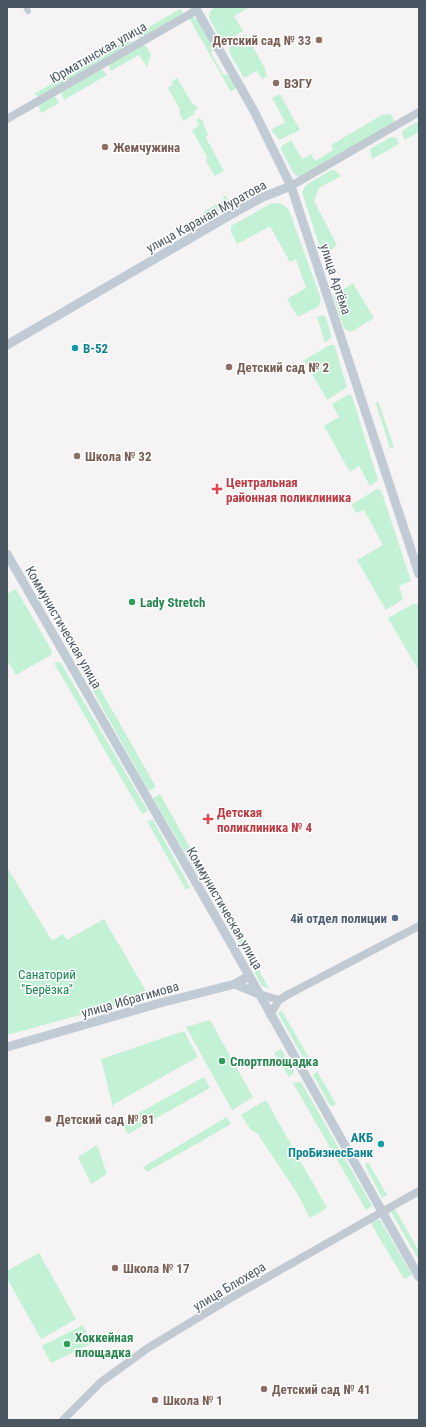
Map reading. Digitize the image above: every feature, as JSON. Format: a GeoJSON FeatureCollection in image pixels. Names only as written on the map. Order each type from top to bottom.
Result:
{"type":"FeatureCollection","features":[{"type":"Feature","properties":{"kind":"main road","name":"улица Артёма"},"geometry":{"type":"LineString","coordinates":[[198,8],[254,111],[291,186],[419,574]]}},
{"type":"Feature","properties":{"kind":"main road","name":"улица Караная Муратова"},"geometry":{"type":"LineString","coordinates":[[7,345],[237,211],[263,197],[291,186]]}},
{"type":"Feature","properties":{"kind":"main road","name":"Коммунистическая улица"},"geometry":{"type":"LineString","coordinates":[[7,554],[249,976],[419,1277]]}},
{"type":"Feature","properties":{"kind":"main road","name":"улица Ибрагимова"},"geometry":{"type":"LineString","coordinates":[[7,1047],[160,1003],[235,984],[249,976]]}},
{"type":"Feature","properties":{"kind":"main road"},"geometry":{"type":"LineString","coordinates":[[235,984],[259,994]]}},
{"type":"Feature","properties":{"kind":"street","name":"Юрматинская улица"},"geometry":{"type":"LineString","coordinates":[[7,119],[198,8]]}},
{"type":"Feature","properties":{"kind":"street","name":"улица Караная Муратова"},"geometry":{"type":"LineString","coordinates":[[291,186],[419,112]]}},
{"type":"Feature","properties":{"kind":"street"},"geometry":{"type":"LineString","coordinates":[[270,1015],[279,1000],[419,926]]}},
{"type":"Feature","properties":{"kind":"street"},"geometry":{"type":"LineString","coordinates":[[259,994],[279,1000]]}},
{"type":"Feature","properties":{"kind":"street","name":"улица Блюхера"},"geometry":{"type":"LineString","coordinates":[[63,1420],[100,1382],[148,1348],[229,1299],[419,1191]]}},
{"type":"Feature","properties":{"kind":"green space"},"geometry":{"type":"Polygon","coordinates":[[[215,7],[250,7],[234,16],[243,31],[225,41],[221,39],[209,18],[210,11],[215,7]]]}},
{"type":"Feature","properties":{"kind":"green space"},"geometry":{"type":"Polygon","coordinates":[[[180,9],[183,12],[182,14],[141,38],[135,35],[180,9]]]}},
{"type":"Feature","properties":{"kind":"green space"},"geometry":{"type":"Polygon","coordinates":[[[193,17],[197,20],[213,46],[211,53],[223,74],[230,76],[236,88],[231,92],[189,18],[193,17]]]}},
{"type":"Feature","properties":{"kind":"green space"},"geometry":{"type":"Polygon","coordinates":[[[246,34],[266,70],[267,76],[262,79],[257,71],[244,78],[229,52],[230,43],[246,34]]]}},
{"type":"Feature","properties":{"kind":"green space"},"geometry":{"type":"Polygon","coordinates":[[[129,39],[131,41],[130,44],[40,97],[34,94],[129,39]]]}},
{"type":"Feature","properties":{"kind":"green space"},"geometry":{"type":"Polygon","coordinates":[[[142,45],[147,47],[151,54],[147,67],[139,55],[111,71],[109,67],[110,63],[142,45]]]}},
{"type":"Feature","properties":{"kind":"green space"},"geometry":{"type":"Polygon","coordinates":[[[99,69],[102,69],[107,75],[64,100],[61,92],[99,69]]]}},
{"type":"Feature","properties":{"kind":"green space"},"geometry":{"type":"Polygon","coordinates":[[[177,78],[192,103],[198,109],[194,111],[195,114],[183,121],[179,112],[180,109],[168,88],[173,85],[171,82],[177,78]]]}},
{"type":"Feature","properties":{"kind":"green space"},"geometry":{"type":"Polygon","coordinates":[[[280,94],[300,130],[279,140],[271,130],[285,122],[272,98],[280,94]]]}},
{"type":"Feature","properties":{"kind":"green space"},"geometry":{"type":"Polygon","coordinates":[[[55,96],[59,103],[41,113],[38,105],[55,96]]]}},
{"type":"Feature","properties":{"kind":"green space"},"geometry":{"type":"Polygon","coordinates":[[[389,114],[395,122],[300,178],[294,174],[281,150],[282,146],[291,140],[302,159],[311,154],[315,161],[333,150],[331,145],[382,115],[389,114]]]}},
{"type":"Feature","properties":{"kind":"green space"},"geometry":{"type":"Polygon","coordinates":[[[199,118],[204,122],[203,124],[208,134],[206,138],[224,171],[215,176],[206,161],[207,157],[192,130],[199,126],[196,120],[199,118]]]}},
{"type":"Feature","properties":{"kind":"green space"},"geometry":{"type":"Polygon","coordinates":[[[419,121],[419,132],[405,140],[402,135],[403,130],[419,121]]]}},
{"type":"Feature","properties":{"kind":"green space"},"geometry":{"type":"Polygon","coordinates":[[[391,137],[396,138],[399,144],[372,159],[370,149],[391,137]]]}},
{"type":"Feature","properties":{"kind":"green space"},"geometry":{"type":"Polygon","coordinates":[[[333,169],[341,176],[319,188],[314,201],[337,245],[329,252],[334,264],[328,273],[302,192],[306,185],[333,169]]]}},
{"type":"Feature","properties":{"kind":"green space"},"geometry":{"type":"Polygon","coordinates":[[[225,195],[229,201],[228,205],[210,216],[205,215],[203,212],[222,201],[225,195]]]}},
{"type":"Feature","properties":{"kind":"green space"},"geometry":{"type":"Polygon","coordinates":[[[277,203],[284,205],[289,210],[321,299],[319,306],[298,317],[287,299],[306,288],[296,259],[290,262],[270,226],[237,244],[231,232],[231,226],[270,204],[277,203]]]}},
{"type":"Feature","properties":{"kind":"green space"},"geometry":{"type":"Polygon","coordinates":[[[353,283],[374,318],[351,332],[344,328],[333,296],[353,283]]]}},
{"type":"Feature","properties":{"kind":"green space"},"geometry":{"type":"Polygon","coordinates":[[[323,315],[326,318],[332,337],[325,343],[317,317],[323,315]]]}},
{"type":"Feature","properties":{"kind":"green space"},"geometry":{"type":"Polygon","coordinates":[[[330,345],[334,345],[335,347],[347,387],[327,400],[304,360],[330,345]]]}},
{"type":"Feature","properties":{"kind":"green space"},"geometry":{"type":"Polygon","coordinates":[[[349,394],[352,396],[378,480],[370,486],[359,466],[350,472],[324,426],[339,417],[332,404],[349,394]]]}},
{"type":"Feature","properties":{"kind":"green space"},"geometry":{"type":"Polygon","coordinates":[[[378,401],[394,447],[390,448],[376,404],[378,401]]]}},
{"type":"Feature","properties":{"kind":"green space"},"geometry":{"type":"Polygon","coordinates":[[[377,489],[381,490],[411,581],[399,586],[403,599],[386,610],[357,560],[383,545],[364,510],[356,513],[351,505],[377,489]]]}},
{"type":"Feature","properties":{"kind":"green space"},"geometry":{"type":"Polygon","coordinates":[[[36,572],[78,647],[70,649],[35,585],[36,572]]]}},
{"type":"Feature","properties":{"kind":"green space"},"geometry":{"type":"Polygon","coordinates":[[[16,589],[52,651],[51,655],[16,675],[7,660],[7,594],[16,589]]]}},
{"type":"Feature","properties":{"kind":"green space"},"geometry":{"type":"Polygon","coordinates":[[[413,604],[417,604],[419,608],[419,671],[388,618],[413,604]]]}},
{"type":"Feature","properties":{"kind":"green space"},"geometry":{"type":"Polygon","coordinates":[[[84,661],[156,787],[149,791],[78,664],[84,661]]]}},
{"type":"Feature","properties":{"kind":"green space"},"geometry":{"type":"Polygon","coordinates":[[[54,663],[61,663],[148,811],[142,814],[54,663]]]}},
{"type":"Feature","properties":{"kind":"green space"},"geometry":{"type":"Polygon","coordinates":[[[160,794],[204,873],[203,876],[198,875],[153,798],[160,794]]]}},
{"type":"Feature","properties":{"kind":"green space"},"geometry":{"type":"Polygon","coordinates":[[[153,820],[190,887],[186,890],[147,821],[153,820]]]}},
{"type":"Feature","properties":{"kind":"green space","name":"Санаторий \"Берёзка\""},"geometry":{"type":"Polygon","coordinates":[[[7,867],[52,941],[63,934],[67,940],[104,919],[149,996],[7,1035],[7,867]]]}},
{"type":"Feature","properties":{"kind":"green space"},"geometry":{"type":"Polygon","coordinates":[[[213,889],[238,932],[233,935],[209,891],[213,889]]]}},
{"type":"Feature","properties":{"kind":"green space"},"geometry":{"type":"Polygon","coordinates":[[[242,938],[269,989],[262,986],[237,940],[242,938]]]}},
{"type":"Feature","properties":{"kind":"green space"},"geometry":{"type":"Polygon","coordinates":[[[282,1011],[313,1065],[309,1068],[278,1013],[282,1011]]]}},
{"type":"Feature","properties":{"kind":"green space"},"geometry":{"type":"Polygon","coordinates":[[[210,1020],[253,1097],[232,1110],[186,1027],[210,1020]]]}},
{"type":"Feature","properties":{"kind":"green space"},"geometry":{"type":"Polygon","coordinates":[[[184,1031],[198,1057],[114,1104],[113,1107],[101,1059],[184,1031]]]}},
{"type":"Feature","properties":{"kind":"green space"},"geometry":{"type":"Polygon","coordinates":[[[281,1049],[294,1070],[293,1074],[289,1077],[274,1053],[281,1049]]]}},
{"type":"Feature","properties":{"kind":"green space"},"geometry":{"type":"Polygon","coordinates":[[[317,1071],[336,1104],[331,1107],[313,1075],[317,1071]]]}},
{"type":"Feature","properties":{"kind":"green space"},"geometry":{"type":"Polygon","coordinates":[[[204,1077],[210,1088],[128,1134],[121,1123],[204,1077]]]}},
{"type":"Feature","properties":{"kind":"green space"},"geometry":{"type":"Polygon","coordinates":[[[301,1082],[372,1206],[366,1210],[293,1083],[301,1082]]]}},
{"type":"Feature","properties":{"kind":"green space"},"geometry":{"type":"Polygon","coordinates":[[[266,1100],[327,1208],[310,1218],[297,1193],[257,1133],[251,1130],[241,1115],[266,1100]]]}},
{"type":"Feature","properties":{"kind":"green space"},"geometry":{"type":"Polygon","coordinates":[[[227,1117],[231,1124],[147,1172],[143,1167],[227,1117]]]}},
{"type":"Feature","properties":{"kind":"green space"},"geometry":{"type":"Polygon","coordinates":[[[97,1145],[107,1174],[91,1184],[78,1157],[97,1145]]]}},
{"type":"Feature","properties":{"kind":"green space"},"geometry":{"type":"Polygon","coordinates":[[[368,1162],[387,1195],[382,1198],[365,1165],[368,1162]]]}},
{"type":"Feature","properties":{"kind":"green space"},"geometry":{"type":"Polygon","coordinates":[[[395,1209],[419,1251],[419,1260],[391,1212],[395,1209]]]}},
{"type":"Feature","properties":{"kind":"green space"},"geometry":{"type":"Polygon","coordinates":[[[380,1220],[412,1275],[404,1279],[370,1222],[380,1220]]]}},
{"type":"Feature","properties":{"kind":"green space"},"geometry":{"type":"Polygon","coordinates":[[[39,1253],[76,1319],[41,1339],[7,1278],[7,1271],[39,1253]]]}},
{"type":"Feature","properties":{"kind":"green space","name":"Хоккейная площадка"},"geometry":{"type":"Polygon","coordinates":[[[83,1325],[92,1343],[51,1363],[42,1346],[83,1325]]]}},
{"type":"Feature","properties":{"kind":"place","name":"Детский сад № 33"},"geometry":{"type":"Point","coordinates":[319,40]}},
{"type":"Feature","properties":{"kind":"place","name":"ВЭГУ"},"geometry":{"type":"Point","coordinates":[276,83]}},
{"type":"Feature","properties":{"kind":"place","name":"Жемчужина"},"geometry":{"type":"Point","coordinates":[105,147]}},
{"type":"Feature","properties":{"kind":"place","name":"B-52"},"geometry":{"type":"Point","coordinates":[75,348]}},
{"type":"Feature","properties":{"kind":"place","name":"Детский сад № 2"},"geometry":{"type":"Point","coordinates":[229,367]}},
{"type":"Feature","properties":{"kind":"place","name":"Школа № 32"},"geometry":{"type":"Point","coordinates":[77,456]}},
{"type":"Feature","properties":{"kind":"place","name":"Центральная районная поликлиника"},"geometry":{"type":"Point","coordinates":[217,489]}},
{"type":"Feature","properties":{"kind":"place","name":"Lady Stretch"},"geometry":{"type":"Point","coordinates":[132,602]}},
{"type":"Feature","properties":{"kind":"place","name":"Детская поликлиника № 4"},"geometry":{"type":"Point","coordinates":[208,819]}},
{"type":"Feature","properties":{"kind":"place","name":"4й отдел полиции"},"geometry":{"type":"Point","coordinates":[395,918]}},
{"type":"Feature","properties":{"kind":"place","name":"Спортплощадка"},"geometry":{"type":"Point","coordinates":[222,1061]}},
{"type":"Feature","properties":{"kind":"place","name":"Детский сад № 81"},"geometry":{"type":"Point","coordinates":[48,1119]}},
{"type":"Feature","properties":{"kind":"place","name":"АКБ ПроБизнесБанк"},"geometry":{"type":"Point","coordinates":[381,1144]}},
{"type":"Feature","properties":{"kind":"place","name":"Школа № 17"},"geometry":{"type":"Point","coordinates":[115,1268]}},
{"type":"Feature","properties":{"kind":"place","name":"Хоккейная площадка"},"geometry":{"type":"Point","coordinates":[67,1344]}},
{"type":"Feature","properties":{"kind":"place","name":"Детский сад № 41"},"geometry":{"type":"Point","coordinates":[264,1389]}},
{"type":"Feature","properties":{"kind":"place","name":"Школа № 1"},"geometry":{"type":"Point","coordinates":[155,1400]}}]}
